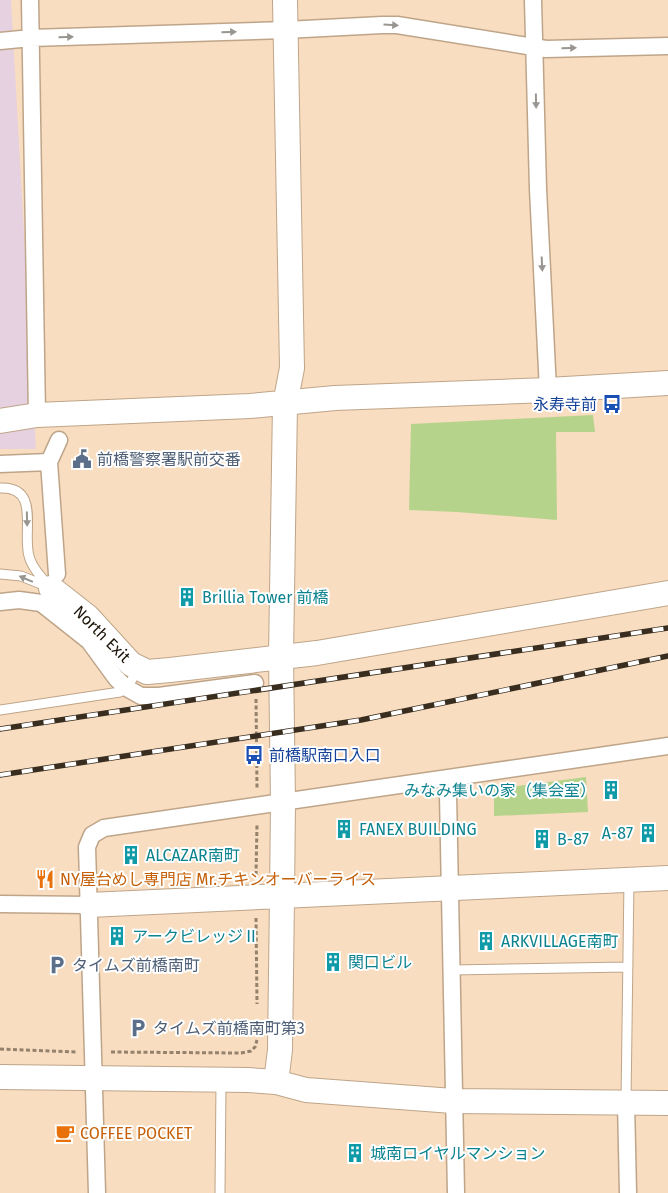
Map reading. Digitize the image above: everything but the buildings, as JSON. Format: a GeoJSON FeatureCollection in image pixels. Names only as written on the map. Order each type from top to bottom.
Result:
{"type":"FeatureCollection","features":[{"type":"Feature","properties":{"kind":"street"},"geometry":{"type":"LineString","coordinates":[[30,0],[37,415]]}},
{"type":"Feature","properties":{"kind":"street"},"geometry":{"type":"LineString","coordinates":[[276,1082],[280,1050],[283,801],[281,656],[285,404],[292,368],[285,0]]}},
{"type":"Feature","properties":{"kind":"street"},"geometry":{"type":"LineString","coordinates":[[534,0],[538,189],[548,390]]}},
{"type":"Feature","properties":{"kind":"street"},"geometry":{"type":"LineString","coordinates":[[0,41],[31,38],[397,25],[546,49],[668,46]]}},
{"type":"Feature","properties":{"kind":"street"},"geometry":{"type":"LineString","coordinates":[[0,421],[37,415],[285,404],[335,398],[548,390],[668,383]]}},
{"type":"Feature","properties":{"kind":"street"},"geometry":{"type":"LineString","coordinates":[[0,602],[19,600],[48,590],[49,462],[58,440]]}},
{"type":"Feature","properties":{"kind":"street"},"geometry":{"type":"LineString","coordinates":[[0,464],[49,462]]}},
{"type":"Feature","properties":{"kind":"street","name":"North Exit"},"geometry":{"type":"LineString","coordinates":[[48,590],[82,611],[131,664],[132,678],[147,672],[317,653],[668,593]]}},
{"type":"Feature","properties":{"kind":"street"},"geometry":{"type":"LineString","coordinates":[[132,678],[140,696],[159,696],[255,683]]}},
{"type":"Feature","properties":{"kind":"street"},"geometry":{"type":"LineString","coordinates":[[97,1193],[87,847],[92,834],[104,828],[668,746]]}},
{"type":"Feature","properties":{"kind":"street"},"geometry":{"type":"LineString","coordinates":[[446,779],[448,794],[456,1193]]}},
{"type":"Feature","properties":{"kind":"street"},"geometry":{"type":"LineString","coordinates":[[0,904],[89,904],[282,897],[668,878]]}},
{"type":"Feature","properties":{"kind":"street"},"geometry":{"type":"LineString","coordinates":[[0,1077],[221,1079],[276,1082],[306,1090],[453,1101],[668,1103]]}},
{"type":"Feature","properties":{"kind":"street"},"geometry":{"type":"LineString","coordinates":[[626,1102],[628,1193]]}},
{"type":"Feature","properties":{"kind":"lane","name":"North Exit"},"geometry":{"type":"LineString","coordinates":[[0,488],[15,490],[23,497],[27,508],[28,554],[48,590]]}},
{"type":"Feature","properties":{"kind":"lane"},"geometry":{"type":"LineString","coordinates":[[0,574],[16,575],[48,590]]}},
{"type":"Feature","properties":{"kind":"lane"},"geometry":{"type":"LineString","coordinates":[[0,710],[117,693],[132,678]]}},
{"type":"Feature","properties":{"kind":"lane"},"geometry":{"type":"LineString","coordinates":[[626,1102],[629,880]]}},
{"type":"Feature","properties":{"kind":"lane"},"geometry":{"type":"LineString","coordinates":[[451,970],[628,967]]}},
{"type":"Feature","properties":{"kind":"lane"},"geometry":{"type":"LineString","coordinates":[[220,1193],[221,1079]]}},
{"type":"Feature","properties":{"kind":"path"},"geometry":{"type":"LineString","coordinates":[[255,683],[257,794]]}},
{"type":"Feature","properties":{"kind":"path"},"geometry":{"type":"LineString","coordinates":[[256,883],[257,818]]}},
{"type":"Feature","properties":{"kind":"path"},"geometry":{"type":"LineString","coordinates":[[256,912],[257,1012]]}},
{"type":"Feature","properties":{"kind":"path"},"geometry":{"type":"LineString","coordinates":[[0,1049],[241,1053],[252,1052],[255,1048],[257,1032]]}},
{"type":"Feature","properties":{"kind":"shaded area"},"geometry":{"type":"Polygon","coordinates":[[[0,0],[11,0],[36,449],[0,449],[0,0]]]}},
{"type":"Feature","properties":{"kind":"green space"},"geometry":{"type":"Polygon","coordinates":[[[593,415],[595,432],[556,432],[557,520],[409,510],[411,424],[593,415]]]}},
{"type":"Feature","properties":{"kind":"green space"},"geometry":{"type":"Polygon","coordinates":[[[586,777],[588,812],[494,816],[494,789],[586,777]]]}},
{"type":"Feature","properties":{"kind":"railway"},"geometry":{"type":"LineString","coordinates":[[0,729],[668,628]]}},
{"type":"Feature","properties":{"kind":"railway"},"geometry":{"type":"LineString","coordinates":[[0,775],[361,720],[668,656]]}},
{"type":"Feature","properties":{"kind":"place","name":"永寿寺前"},"geometry":{"type":"Point","coordinates":[612,404]}},
{"type":"Feature","properties":{"kind":"place","name":"前橋警察署駅前交番"},"geometry":{"type":"Point","coordinates":[82,459]}},
{"type":"Feature","properties":{"kind":"place","name":"Brillia Tower 前橋"},"geometry":{"type":"Point","coordinates":[187,597]}},
{"type":"Feature","properties":{"kind":"place","name":"前橋駅南口入口"},"geometry":{"type":"Point","coordinates":[254,755]}},
{"type":"Feature","properties":{"kind":"place","name":"みなみ集いの家（集会室）"},"geometry":{"type":"Point","coordinates":[611,790]}},
{"type":"Feature","properties":{"kind":"place","name":"FANEX BUILDING"},"geometry":{"type":"Point","coordinates":[344,829]}},
{"type":"Feature","properties":{"kind":"place","name":"A-87"},"geometry":{"type":"Point","coordinates":[648,833]}},
{"type":"Feature","properties":{"kind":"place","name":"B-87"},"geometry":{"type":"Point","coordinates":[542,839]}},
{"type":"Feature","properties":{"kind":"place","name":"ALCAZAR南町"},"geometry":{"type":"Point","coordinates":[131,855]}},
{"type":"Feature","properties":{"kind":"place","name":"NY屋台めし専門店 Mr.チキンオーバーライス"},"geometry":{"type":"Point","coordinates":[45,879]}},
{"type":"Feature","properties":{"kind":"place","name":"アークビレッジⅡ"},"geometry":{"type":"Point","coordinates":[117,936]}},
{"type":"Feature","properties":{"kind":"place","name":"ARKVILLAGE南町"},"geometry":{"type":"Point","coordinates":[486,941]}},
{"type":"Feature","properties":{"kind":"place","name":"関口ビル"},"geometry":{"type":"Point","coordinates":[333,962]}},
{"type":"Feature","properties":{"kind":"place","name":"タイムズ前橋南町"},"geometry":{"type":"Point","coordinates":[57,965]}},
{"type":"Feature","properties":{"kind":"place","name":"タイムズ前橋南町第3"},"geometry":{"type":"Point","coordinates":[138,1028]}},
{"type":"Feature","properties":{"kind":"place","name":"COFFEE POCKET"},"geometry":{"type":"Point","coordinates":[65,1133]}},
{"type":"Feature","properties":{"kind":"place","name":"城南ロイヤルマンション"},"geometry":{"type":"Point","coordinates":[355,1153]}}]}
